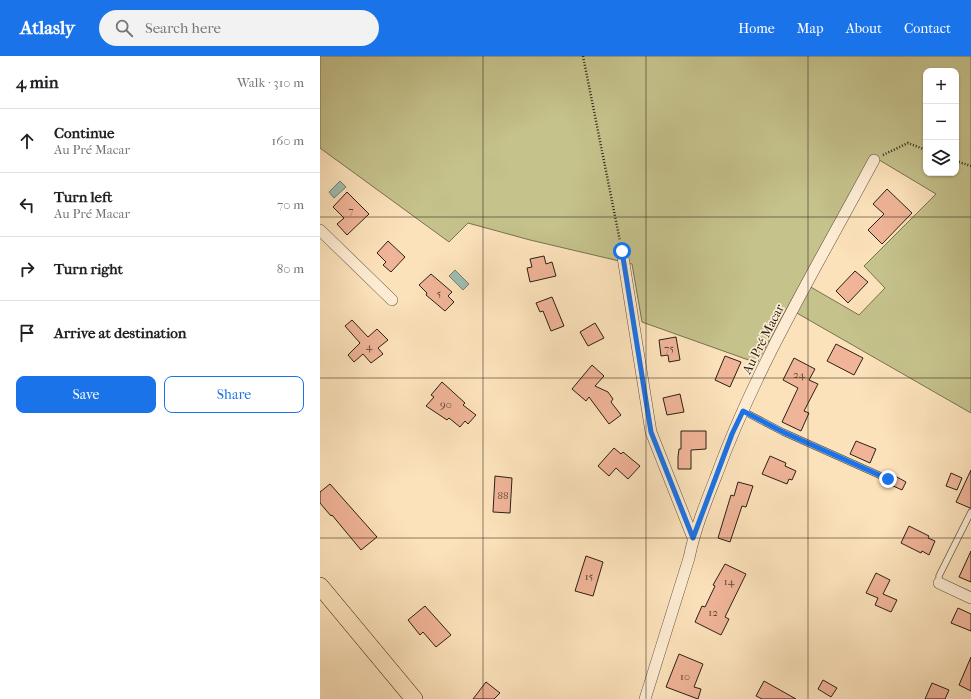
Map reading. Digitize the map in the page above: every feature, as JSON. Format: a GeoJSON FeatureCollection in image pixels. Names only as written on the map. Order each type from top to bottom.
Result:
{"type":"FeatureCollection","features":[{"type":"Feature","properties":{"kind":"main road"},"geometry":{"type":"LineString","coordinates":[[320,586],[414,699]]}},
{"type":"Feature","properties":{"kind":"street","name":"Au Pré Macar"},"geometry":{"type":"LineString","coordinates":[[645,699],[689,558],[693,538],[730,441],[765,364],[874,160]]}},
{"type":"Feature","properties":{"kind":"street"},"geometry":{"type":"LineString","coordinates":[[320,230],[392,300]]}},
{"type":"Feature","properties":{"kind":"street"},"geometry":{"type":"LineString","coordinates":[[622,251],[651,432],[693,538]]}},
{"type":"Feature","properties":{"kind":"street"},"geometry":{"type":"LineString","coordinates":[[939,583],[971,598]]}},
{"type":"Feature","properties":{"kind":"lane"},"geometry":{"type":"LineString","coordinates":[[743,411],[783,432],[888,479]]}},
{"type":"Feature","properties":{"kind":"lane"},"geometry":{"type":"LineString","coordinates":[[939,583],[939,576],[971,512]]}},
{"type":"Feature","properties":{"kind":"path"},"geometry":{"type":"LineString","coordinates":[[583,56],[622,251]]}},
{"type":"Feature","properties":{"kind":"path"},"geometry":{"type":"LineString","coordinates":[[874,160],[908,143],[923,149]]}},
{"type":"Feature","properties":{"kind":"path"},"geometry":{"type":"LineString","coordinates":[[959,162],[971,166]]}},
{"type":"Feature","properties":{"kind":"shaded area"},"geometry":{"type":"Polygon","coordinates":[[[320,56],[971,56],[971,413],[795,312],[809,286],[859,315],[885,288],[864,266],[936,194],[871,155],[757,363],[642,322],[632,264],[530,240],[468,223],[449,242],[320,148],[320,56]]]}},
{"type":"Feature","properties":{"kind":"shaded area"},"geometry":{"type":"Polygon","coordinates":[[[340,181],[346,187],[334,198],[329,192],[340,181]]]}},
{"type":"Feature","properties":{"kind":"shaded area"},"geometry":{"type":"Polygon","coordinates":[[[455,270],[469,284],[463,290],[449,276],[455,270]]]}},
{"type":"Feature","properties":{"kind":"building"},"geometry":{"type":"Polygon","coordinates":[[[887,189],[912,213],[882,244],[868,230],[884,214],[873,204],[887,189]]]}},
{"type":"Feature","properties":{"kind":"building"},"geometry":{"type":"Polygon","coordinates":[[[347,192],[369,214],[347,235],[337,224],[344,218],[333,207],[347,192]]]}},
{"type":"Feature","properties":{"kind":"building"},"geometry":{"type":"Polygon","coordinates":[[[388,241],[405,257],[391,272],[383,265],[386,262],[377,253],[388,241]]]}},
{"type":"Feature","properties":{"kind":"building"},"geometry":{"type":"Polygon","coordinates":[[[544,256],[546,264],[552,262],[556,276],[530,282],[527,268],[532,267],[530,259],[544,256]]]}},
{"type":"Feature","properties":{"kind":"building"},"geometry":{"type":"Polygon","coordinates":[[[855,271],[868,282],[848,303],[836,291],[855,271]]]}},
{"type":"Feature","properties":{"kind":"building"},"geometry":{"type":"Polygon","coordinates":[[[431,274],[452,292],[448,296],[454,302],[445,311],[426,295],[427,293],[419,285],[431,274]]]}},
{"type":"Feature","properties":{"kind":"building"},"geometry":{"type":"Polygon","coordinates":[[[552,297],[564,326],[551,331],[543,311],[540,312],[536,303],[552,297]]]}},
{"type":"Feature","properties":{"kind":"building"},"geometry":{"type":"Polygon","coordinates":[[[352,320],[368,337],[377,329],[388,340],[378,348],[383,354],[371,363],[363,354],[354,362],[348,355],[360,343],[345,326],[352,320]]]}},
{"type":"Feature","properties":{"kind":"building"},"geometry":{"type":"Polygon","coordinates":[[[595,323],[604,338],[588,346],[580,332],[595,323]]]}},
{"type":"Feature","properties":{"kind":"building"},"geometry":{"type":"Polygon","coordinates":[[[676,337],[680,360],[669,362],[668,355],[661,356],[659,340],[676,337]]]}},
{"type":"Feature","properties":{"kind":"building"},"geometry":{"type":"Polygon","coordinates":[[[836,344],[863,358],[854,375],[827,361],[836,344]]]}},
{"type":"Feature","properties":{"kind":"building"},"geometry":{"type":"Polygon","coordinates":[[[725,356],[741,362],[730,387],[715,380],[725,356]]]}},
{"type":"Feature","properties":{"kind":"building"},"geometry":{"type":"Polygon","coordinates":[[[794,358],[815,369],[809,380],[818,384],[804,411],[809,413],[801,431],[782,422],[798,388],[783,380],[794,358]]]}},
{"type":"Feature","properties":{"kind":"building"},"geometry":{"type":"Polygon","coordinates":[[[592,365],[604,376],[595,386],[608,392],[613,399],[611,402],[621,415],[609,424],[589,397],[586,401],[572,389],[592,365]]]}},
{"type":"Feature","properties":{"kind":"building"},"geometry":{"type":"Polygon","coordinates":[[[442,382],[465,403],[463,405],[476,415],[468,424],[465,421],[460,427],[449,418],[447,420],[426,406],[434,397],[431,395],[442,382]]]}},
{"type":"Feature","properties":{"kind":"building"},"geometry":{"type":"Polygon","coordinates":[[[680,394],[684,412],[667,415],[663,398],[680,394]]]}},
{"type":"Feature","properties":{"kind":"building"},"geometry":{"type":"Polygon","coordinates":[[[681,431],[706,431],[706,449],[691,450],[691,469],[678,469],[679,449],[681,449],[681,431]]]}},
{"type":"Feature","properties":{"kind":"building"},"geometry":{"type":"Polygon","coordinates":[[[856,441],[876,449],[870,463],[850,454],[856,441]]]}},
{"type":"Feature","properties":{"kind":"building"},"geometry":{"type":"Polygon","coordinates":[[[614,448],[621,454],[623,452],[640,466],[628,479],[616,468],[609,476],[598,466],[614,448]]]}},
{"type":"Feature","properties":{"kind":"building"},"geometry":{"type":"Polygon","coordinates":[[[770,456],[786,463],[785,466],[796,471],[792,480],[789,479],[787,484],[762,474],[770,456]]]}},
{"type":"Feature","properties":{"kind":"building"},"geometry":{"type":"Polygon","coordinates":[[[971,470],[971,508],[970,508],[956,502],[971,470]]]}},
{"type":"Feature","properties":{"kind":"building"},"geometry":{"type":"Polygon","coordinates":[[[951,473],[962,478],[957,490],[946,486],[951,473]]]}},
{"type":"Feature","properties":{"kind":"building"},"geometry":{"type":"Polygon","coordinates":[[[495,476],[512,478],[510,513],[493,512],[495,476]]]}},
{"type":"Feature","properties":{"kind":"building"},"geometry":{"type":"Polygon","coordinates":[[[895,476],[906,482],[902,490],[891,485],[895,476]]]}},
{"type":"Feature","properties":{"kind":"building"},"geometry":{"type":"Polygon","coordinates":[[[738,482],[753,486],[746,507],[742,506],[730,542],[718,538],[731,495],[734,496],[738,482]]]}},
{"type":"Feature","properties":{"kind":"building"},"geometry":{"type":"Polygon","coordinates":[[[330,484],[377,537],[361,550],[320,503],[320,492],[330,484]]]}},
{"type":"Feature","properties":{"kind":"building"},"geometry":{"type":"Polygon","coordinates":[[[909,526],[929,536],[928,538],[935,541],[929,555],[922,551],[921,553],[901,543],[909,526]]]}},
{"type":"Feature","properties":{"kind":"building"},"geometry":{"type":"Polygon","coordinates":[[[971,551],[971,582],[959,577],[971,551]]]}},
{"type":"Feature","properties":{"kind":"building"},"geometry":{"type":"Polygon","coordinates":[[[586,556],[603,562],[593,596],[575,591],[586,556]]]}},
{"type":"Feature","properties":{"kind":"building"},"geometry":{"type":"Polygon","coordinates":[[[725,564],[746,574],[725,617],[729,619],[721,635],[695,622],[702,606],[705,607],[715,586],[713,585],[725,564]]]}},
{"type":"Feature","properties":{"kind":"building"},"geometry":{"type":"Polygon","coordinates":[[[876,573],[890,580],[883,594],[897,600],[891,612],[875,605],[878,598],[866,593],[876,573]]]}},
{"type":"Feature","properties":{"kind":"building"},"geometry":{"type":"Polygon","coordinates":[[[425,606],[451,635],[436,647],[423,632],[420,635],[408,620],[425,606]]]}},
{"type":"Feature","properties":{"kind":"building"},"geometry":{"type":"Polygon","coordinates":[[[958,608],[971,614],[971,631],[951,623],[958,608]]]}},
{"type":"Feature","properties":{"kind":"building"},"geometry":{"type":"Polygon","coordinates":[[[679,654],[703,664],[694,687],[701,689],[698,699],[666,687],[679,654]]]}},
{"type":"Feature","properties":{"kind":"building"},"geometry":{"type":"Polygon","coordinates":[[[971,657],[971,691],[959,685],[971,657]]]}},
{"type":"Feature","properties":{"kind":"building"},"geometry":{"type":"Polygon","coordinates":[[[823,680],[837,688],[831,697],[818,689],[823,680]]]}},
{"type":"Feature","properties":{"kind":"building"},"geometry":{"type":"Polygon","coordinates":[[[764,681],[796,699],[762,699],[756,696],[764,681]]]}},
{"type":"Feature","properties":{"kind":"building"},"geometry":{"type":"Polygon","coordinates":[[[486,682],[500,693],[494,699],[473,699],[486,682]]]}},
{"type":"Feature","properties":{"kind":"building"},"geometry":{"type":"Polygon","coordinates":[[[932,683],[949,690],[945,699],[925,699],[932,683]]]}},
{"type":"Feature","properties":{"kind":"route"},"geometry":{"type":"LineString","coordinates":[[622,251],[651,432],[693,538],[732,434],[743,411],[783,432],[888,479]]}}]}
